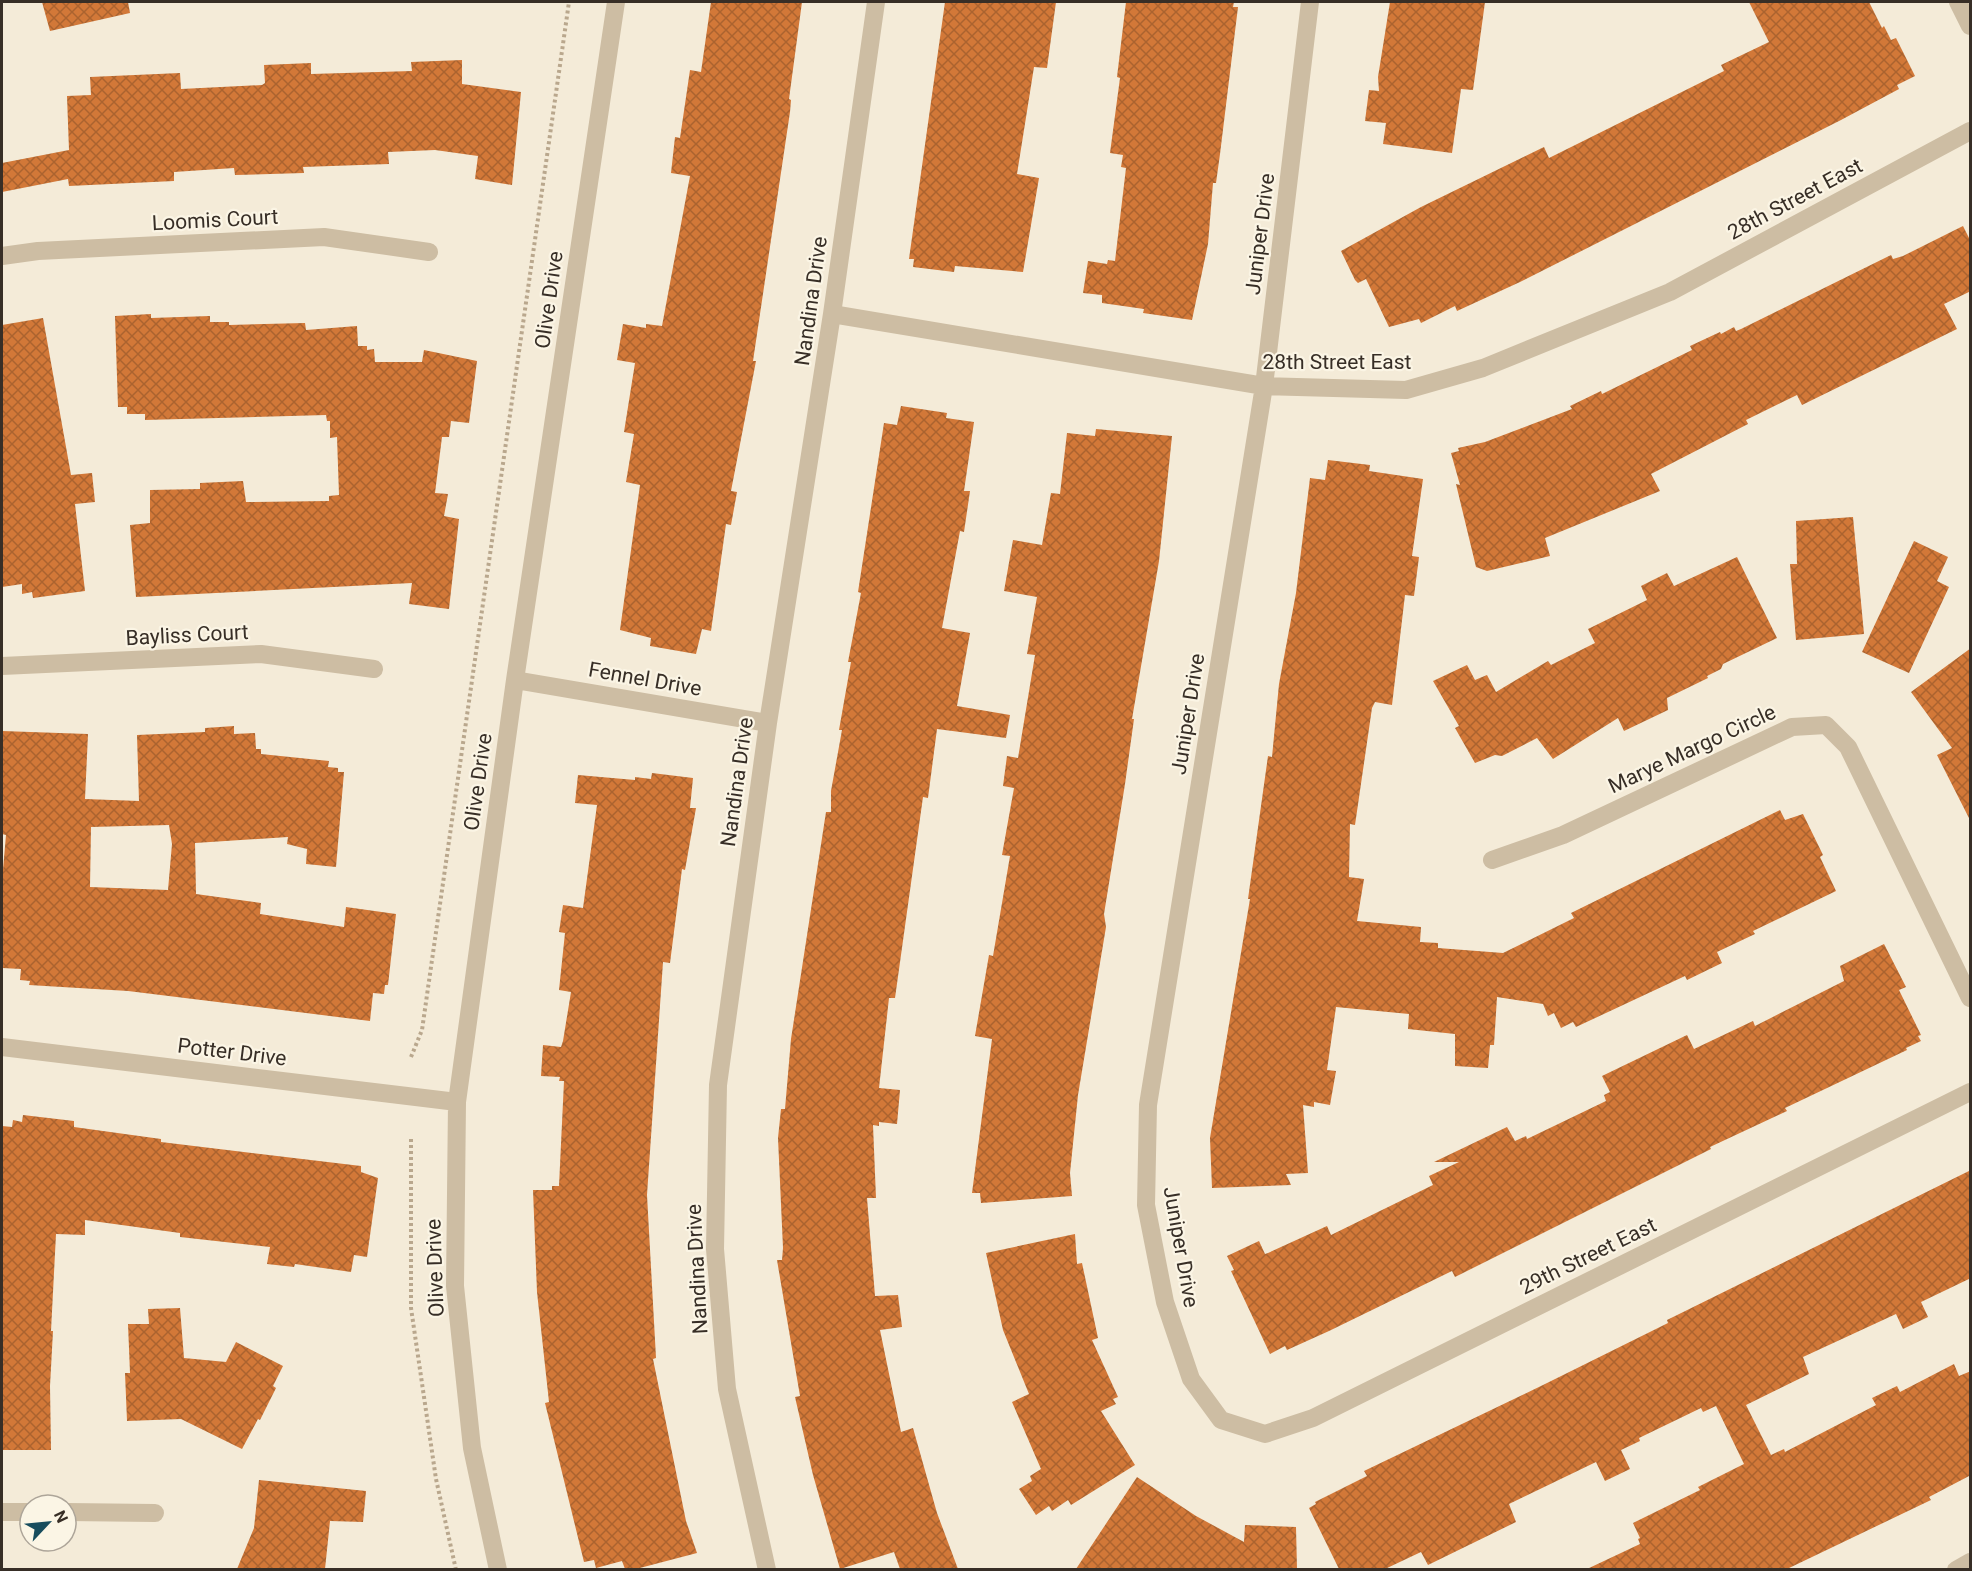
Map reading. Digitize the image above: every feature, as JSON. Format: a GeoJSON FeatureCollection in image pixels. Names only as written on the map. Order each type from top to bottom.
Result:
{"type":"FeatureCollection","features":[{"type":"Feature","properties":{"kind":"street","name":"Olive Drive"},"geometry":{"type":"LineString","coordinates":[[498,1569],[472,1448],[455,1286],[457,1102],[515,680],[616,2]]}},
{"type":"Feature","properties":{"kind":"street","name":"Nandina Drive"},"geometry":{"type":"LineString","coordinates":[[767,1569],[727,1389],[715,1249],[718,1085],[768,723],[832,314],[876,2]]}},
{"type":"Feature","properties":{"kind":"street","name":"Juniper Drive"},"geometry":{"type":"LineString","coordinates":[[1221,1420],[1191,1379],[1165,1302],[1146,1205],[1148,1106],[1264,386],[1310,2]]}},
{"type":"Feature","properties":{"kind":"street"},"geometry":{"type":"LineString","coordinates":[[1958,2],[1971,26]]}},
{"type":"Feature","properties":{"kind":"street","name":"28th Street East"},"geometry":{"type":"LineString","coordinates":[[832,314],[1264,386],[1406,390],[1483,368],[1670,292],[1971,131]]}},
{"type":"Feature","properties":{"kind":"street","name":"Loomis Court"},"geometry":{"type":"LineString","coordinates":[[2,256],[38,251],[324,237],[429,252]]}},
{"type":"Feature","properties":{"kind":"street","name":"Bayliss Court"},"geometry":{"type":"LineString","coordinates":[[2,666],[261,654],[374,669]]}},
{"type":"Feature","properties":{"kind":"street","name":"Fennel Drive"},"geometry":{"type":"LineString","coordinates":[[515,680],[768,723]]}},
{"type":"Feature","properties":{"kind":"street","name":"Marye Margo Circle"},"geometry":{"type":"LineString","coordinates":[[1492,860],[1563,835],[1792,727],[1826,725],[1848,747],[1971,998]]}},
{"type":"Feature","properties":{"kind":"street","name":"Potter Drive"},"geometry":{"type":"LineString","coordinates":[[2,1047],[457,1102]]}},
{"type":"Feature","properties":{"kind":"street","name":"29th Street East"},"geometry":{"type":"LineString","coordinates":[[1221,1420],[1265,1434],[1313,1418],[1971,1092]]}},
{"type":"Feature","properties":{"kind":"street"},"geometry":{"type":"LineString","coordinates":[[2,1512],[18,1512]]}},
{"type":"Feature","properties":{"kind":"street"},"geometry":{"type":"LineString","coordinates":[[78,1512],[155,1513]]}},
{"type":"Feature","properties":{"kind":"street"},"geometry":{"type":"LineString","coordinates":[[1956,1569],[1971,1562]]}},
{"type":"Feature","properties":{"kind":"path"},"geometry":{"type":"LineString","coordinates":[[411,1057],[422,1030],[534,247],[555,80],[569,2]]}},
{"type":"Feature","properties":{"kind":"path"},"geometry":{"type":"LineString","coordinates":[[411,1140],[411,1308],[436,1479],[456,1569]]}},
{"type":"Feature","properties":{"kind":"building"},"geometry":{"type":"Polygon","coordinates":[[[42,2],[128,2],[130,13],[50,31],[42,2]]]}},
{"type":"Feature","properties":{"kind":"building"},"geometry":{"type":"Polygon","coordinates":[[[711,2],[802,2],[789,99],[791,100],[790,112],[753,361],[756,361],[731,491],[737,492],[731,525],[726,524],[711,631],[702,629],[696,654],[650,646],[651,638],[620,630],[640,485],[626,482],[634,434],[624,432],[635,363],[617,360],[623,324],[646,328],[646,324],[662,326],[690,176],[671,173],[675,137],[680,138],[690,70],[701,72],[711,2]]]}},
{"type":"Feature","properties":{"kind":"building"},"geometry":{"type":"Polygon","coordinates":[[[945,2],[1056,2],[1047,68],[1034,67],[1017,174],[1039,178],[1023,272],[955,266],[954,272],[913,267],[914,259],[909,259],[945,2]]]}},
{"type":"Feature","properties":{"kind":"building"},"geometry":{"type":"Polygon","coordinates":[[[1126,2],[1234,2],[1233,7],[1238,7],[1216,183],[1213,183],[1208,244],[1192,320],[1143,313],[1144,309],[1102,303],[1102,295],[1083,293],[1088,261],[1107,264],[1108,260],[1115,261],[1126,168],[1121,167],[1123,155],[1110,153],[1120,78],[1117,77],[1126,2]]]}},
{"type":"Feature","properties":{"kind":"building"},"geometry":{"type":"Polygon","coordinates":[[[1390,2],[1485,2],[1473,90],[1461,89],[1452,153],[1383,144],[1386,123],[1365,121],[1369,90],[1379,91],[1378,77],[1390,2]]]}},
{"type":"Feature","properties":{"kind":"building"},"geometry":{"type":"Polygon","coordinates":[[[1749,2],[1869,2],[1891,40],[1896,38],[1915,76],[1897,85],[1899,89],[1841,120],[1520,282],[1457,311],[1455,306],[1421,323],[1419,319],[1389,327],[1366,279],[1358,283],[1355,280],[1341,251],[1421,207],[1544,147],[1549,158],[1724,71],[1721,65],[1769,42],[1749,2]]]}},
{"type":"Feature","properties":{"kind":"building"},"geometry":{"type":"Polygon","coordinates":[[[462,60],[462,84],[521,92],[512,185],[475,179],[478,156],[435,150],[388,152],[389,164],[303,167],[304,173],[235,175],[234,168],[174,172],[174,181],[69,186],[68,179],[2,192],[2,163],[69,150],[67,96],[91,95],[90,77],[180,73],[181,89],[262,85],[265,83],[264,65],[311,63],[311,74],[412,71],[411,62],[462,60]]]}},
{"type":"Feature","properties":{"kind":"building"},"geometry":{"type":"Polygon","coordinates":[[[1963,226],[1971,242],[1971,291],[1944,304],[1957,329],[1802,405],[1797,395],[1746,420],[1748,424],[1651,474],[1660,491],[1545,538],[1550,556],[1487,571],[1476,567],[1456,484],[1460,485],[1451,453],[1459,451],[1458,448],[1485,442],[1572,409],[1570,406],[1601,391],[1602,394],[1692,350],[1690,346],[1734,327],[1736,331],[1741,329],[1891,255],[1893,259],[1903,256],[1963,226]]]}},
{"type":"Feature","properties":{"kind":"building"},"geometry":{"type":"Polygon","coordinates":[[[151,314],[151,318],[210,316],[210,322],[229,322],[229,325],[305,323],[306,330],[357,326],[358,346],[367,346],[367,350],[374,349],[375,362],[422,362],[424,350],[477,361],[469,423],[451,421],[449,437],[442,437],[435,493],[448,494],[444,516],[459,519],[449,609],[409,604],[412,583],[136,597],[130,525],[150,523],[150,490],[200,489],[200,483],[243,481],[246,502],[329,501],[329,496],[339,495],[337,437],[330,438],[330,421],[327,421],[326,415],[145,420],[145,414],[127,414],[127,407],[118,407],[115,316],[151,314]]]}},
{"type":"Feature","properties":{"kind":"building"},"geometry":{"type":"Polygon","coordinates":[[[43,318],[71,475],[92,473],[95,502],[75,504],[85,591],[33,598],[32,592],[22,594],[22,584],[2,587],[2,325],[43,318]]]}},
{"type":"Feature","properties":{"kind":"building"},"geometry":{"type":"Polygon","coordinates":[[[901,406],[947,413],[946,418],[974,422],[964,491],[970,491],[964,532],[960,531],[942,628],[970,633],[957,706],[1010,715],[1006,738],[937,729],[928,798],[923,797],[895,998],[889,998],[879,1088],[900,1090],[897,1124],[879,1122],[879,1126],[873,1125],[876,1198],[867,1198],[875,1296],[898,1295],[902,1327],[880,1330],[901,1432],[913,1428],[937,1513],[958,1569],[900,1569],[894,1552],[840,1569],[813,1475],[795,1397],[800,1396],[777,1260],[782,1260],[783,1248],[778,1138],[781,1109],[785,1109],[791,1039],[826,812],[831,812],[831,791],[842,730],[839,730],[851,662],[848,662],[861,593],[858,592],[884,423],[897,425],[901,406]]]}},
{"type":"Feature","properties":{"kind":"building"},"geometry":{"type":"Polygon","coordinates":[[[1096,429],[1172,436],[1159,561],[1132,719],[1134,719],[1125,784],[1104,914],[1106,927],[1078,1095],[1070,1173],[1072,1196],[981,1203],[980,1193],[972,1193],[992,1039],[975,1036],[989,955],[993,956],[1010,856],[1002,855],[1014,788],[1003,786],[1007,756],[1018,758],[1035,655],[1027,654],[1037,597],[1004,591],[1013,540],[1042,545],[1051,493],[1060,494],[1067,433],[1095,436],[1096,429]]]}},
{"type":"Feature","properties":{"kind":"building"},"geometry":{"type":"Polygon","coordinates":[[[1328,460],[1370,465],[1369,471],[1423,479],[1412,556],[1419,557],[1414,596],[1405,595],[1392,705],[1375,702],[1372,708],[1355,825],[1350,824],[1349,877],[1364,879],[1357,921],[1421,927],[1420,942],[1438,943],[1438,948],[1503,953],[1574,918],[1571,913],[1780,810],[1785,820],[1803,814],[1823,855],[1820,857],[1836,891],[1753,931],[1755,934],[1717,952],[1722,963],[1687,980],[1685,976],[1576,1027],[1573,1022],[1561,1028],[1554,1013],[1548,1016],[1543,1004],[1497,997],[1494,1045],[1490,1045],[1488,1068],[1455,1066],[1455,1034],[1408,1029],[1409,1014],[1336,1007],[1327,1070],[1336,1071],[1330,1105],[1314,1102],[1314,1107],[1303,1105],[1308,1173],[1286,1174],[1291,1185],[1212,1188],[1210,1138],[1250,899],[1248,899],[1268,756],[1272,757],[1279,684],[1296,593],[1310,478],[1325,480],[1328,460]]]}},
{"type":"Feature","properties":{"kind":"building"},"geometry":{"type":"Polygon","coordinates":[[[1853,517],[1864,634],[1796,640],[1790,564],[1797,564],[1796,521],[1853,517]]]}},
{"type":"Feature","properties":{"kind":"building"},"geometry":{"type":"Polygon","coordinates":[[[1914,541],[1948,557],[1937,581],[1949,587],[1909,673],[1862,652],[1914,541]]]}},
{"type":"Feature","properties":{"kind":"building"},"geometry":{"type":"Polygon","coordinates":[[[1737,557],[1777,638],[1723,664],[1721,669],[1707,676],[1708,678],[1667,698],[1668,710],[1624,731],[1618,718],[1553,759],[1537,738],[1502,756],[1495,755],[1475,763],[1455,728],[1459,726],[1433,681],[1467,665],[1475,680],[1487,675],[1496,692],[1548,661],[1551,665],[1595,643],[1588,629],[1647,600],[1641,586],[1667,573],[1674,586],[1737,557]]]}},
{"type":"Feature","properties":{"kind":"building"},"geometry":{"type":"Polygon","coordinates":[[[1971,648],[1971,822],[1937,755],[1952,748],[1911,692],[1971,648]]]}},
{"type":"Feature","properties":{"kind":"building"},"geometry":{"type":"Polygon","coordinates":[[[234,726],[234,734],[255,733],[256,749],[261,749],[261,754],[329,761],[328,767],[338,768],[338,772],[344,772],[336,867],[306,864],[307,849],[287,844],[288,837],[195,843],[196,894],[261,903],[260,914],[344,927],[346,907],[396,914],[388,985],[385,985],[384,994],[373,993],[370,1021],[128,991],[29,985],[30,981],[20,980],[21,969],[2,968],[2,881],[6,835],[2,834],[2,731],[88,734],[85,799],[139,801],[137,735],[205,732],[205,728],[234,726]],[[169,825],[91,827],[90,887],[168,890],[172,844],[169,825]]]}},
{"type":"Feature","properties":{"kind":"building"},"geometry":{"type":"Polygon","coordinates":[[[652,773],[693,778],[690,808],[696,808],[685,870],[682,869],[670,963],[663,962],[647,1195],[656,1358],[653,1359],[686,1521],[697,1553],[636,1569],[625,1569],[622,1561],[596,1568],[594,1560],[584,1562],[545,1403],[549,1402],[537,1292],[533,1190],[552,1190],[552,1186],[559,1186],[564,1081],[559,1081],[560,1077],[541,1076],[543,1045],[561,1047],[563,1041],[571,992],[559,990],[565,933],[559,932],[563,905],[583,908],[597,805],[575,803],[578,775],[635,780],[635,777],[651,779],[652,773]]]}},
{"type":"Feature","properties":{"kind":"building"},"geometry":{"type":"Polygon","coordinates":[[[1884,944],[1906,987],[1899,990],[1921,1035],[1918,1036],[1921,1041],[1906,1048],[1907,1050],[1785,1108],[1787,1111],[1710,1147],[1711,1149],[1455,1277],[1452,1271],[1329,1331],[1287,1350],[1285,1346],[1270,1354],[1231,1271],[1234,1270],[1227,1256],[1259,1241],[1265,1254],[1327,1226],[1331,1235],[1433,1185],[1429,1176],[1459,1162],[1434,1162],[1507,1127],[1515,1141],[1526,1136],[1527,1139],[1606,1101],[1604,1095],[1610,1092],[1602,1076],[1687,1035],[1694,1049],[1753,1021],[1755,1026],[1844,981],[1840,966],[1884,944]]]}},
{"type":"Feature","properties":{"kind":"building"},"geometry":{"type":"Polygon","coordinates":[[[23,1115],[74,1121],[74,1127],[161,1139],[161,1142],[361,1166],[361,1172],[378,1178],[367,1257],[354,1255],[351,1272],[295,1264],[294,1267],[267,1264],[270,1247],[180,1237],[180,1233],[85,1220],[85,1235],[56,1234],[51,1331],[53,1331],[50,1386],[51,1450],[2,1450],[2,1126],[12,1127],[13,1120],[22,1122],[23,1115]]]}},
{"type":"Feature","properties":{"kind":"building"},"geometry":{"type":"Polygon","coordinates":[[[1971,1170],[1971,1278],[1921,1302],[1928,1317],[1903,1329],[1896,1314],[1803,1357],[1809,1374],[1746,1405],[1771,1455],[1784,1449],[1785,1452],[1876,1405],[1872,1398],[1897,1386],[1900,1392],[1954,1364],[1959,1376],[1971,1371],[1971,1475],[1929,1497],[1931,1500],[1787,1569],[1587,1569],[1640,1544],[1638,1539],[1640,1538],[1633,1523],[1700,1490],[1698,1487],[1744,1464],[1716,1406],[1703,1412],[1701,1408],[1639,1438],[1640,1441],[1621,1450],[1630,1469],[1605,1481],[1596,1462],[1509,1504],[1516,1522],[1428,1565],[1421,1552],[1385,1569],[1339,1569],[1309,1508],[1316,1504],[1315,1502],[1367,1476],[1364,1471],[1543,1385],[1668,1323],[1667,1320],[1971,1170]]]}},
{"type":"Feature","properties":{"kind":"building"},"geometry":{"type":"Polygon","coordinates":[[[1075,1234],[1077,1264],[1082,1263],[1098,1338],[1092,1340],[1118,1397],[1113,1399],[1116,1404],[1101,1411],[1135,1465],[1071,1505],[1068,1500],[1052,1511],[1049,1506],[1036,1515],[1019,1489],[1032,1481],[1030,1476],[1041,1469],[1012,1402],[1029,1394],[1003,1330],[986,1253],[1075,1234]]]}},
{"type":"Feature","properties":{"kind":"building"},"geometry":{"type":"Polygon","coordinates":[[[180,1308],[184,1358],[226,1362],[236,1342],[283,1366],[273,1386],[276,1388],[242,1449],[181,1419],[127,1421],[125,1373],[130,1373],[128,1324],[149,1324],[148,1309],[180,1308]]]}},
{"type":"Feature","properties":{"kind":"building"},"geometry":{"type":"Polygon","coordinates":[[[1137,1477],[1196,1516],[1244,1542],[1245,1525],[1296,1527],[1297,1569],[1076,1569],[1137,1477]]]}},
{"type":"Feature","properties":{"kind":"building"},"geometry":{"type":"Polygon","coordinates":[[[259,1480],[366,1491],[363,1522],[330,1521],[325,1569],[237,1569],[254,1528],[259,1480]]]}}]}
